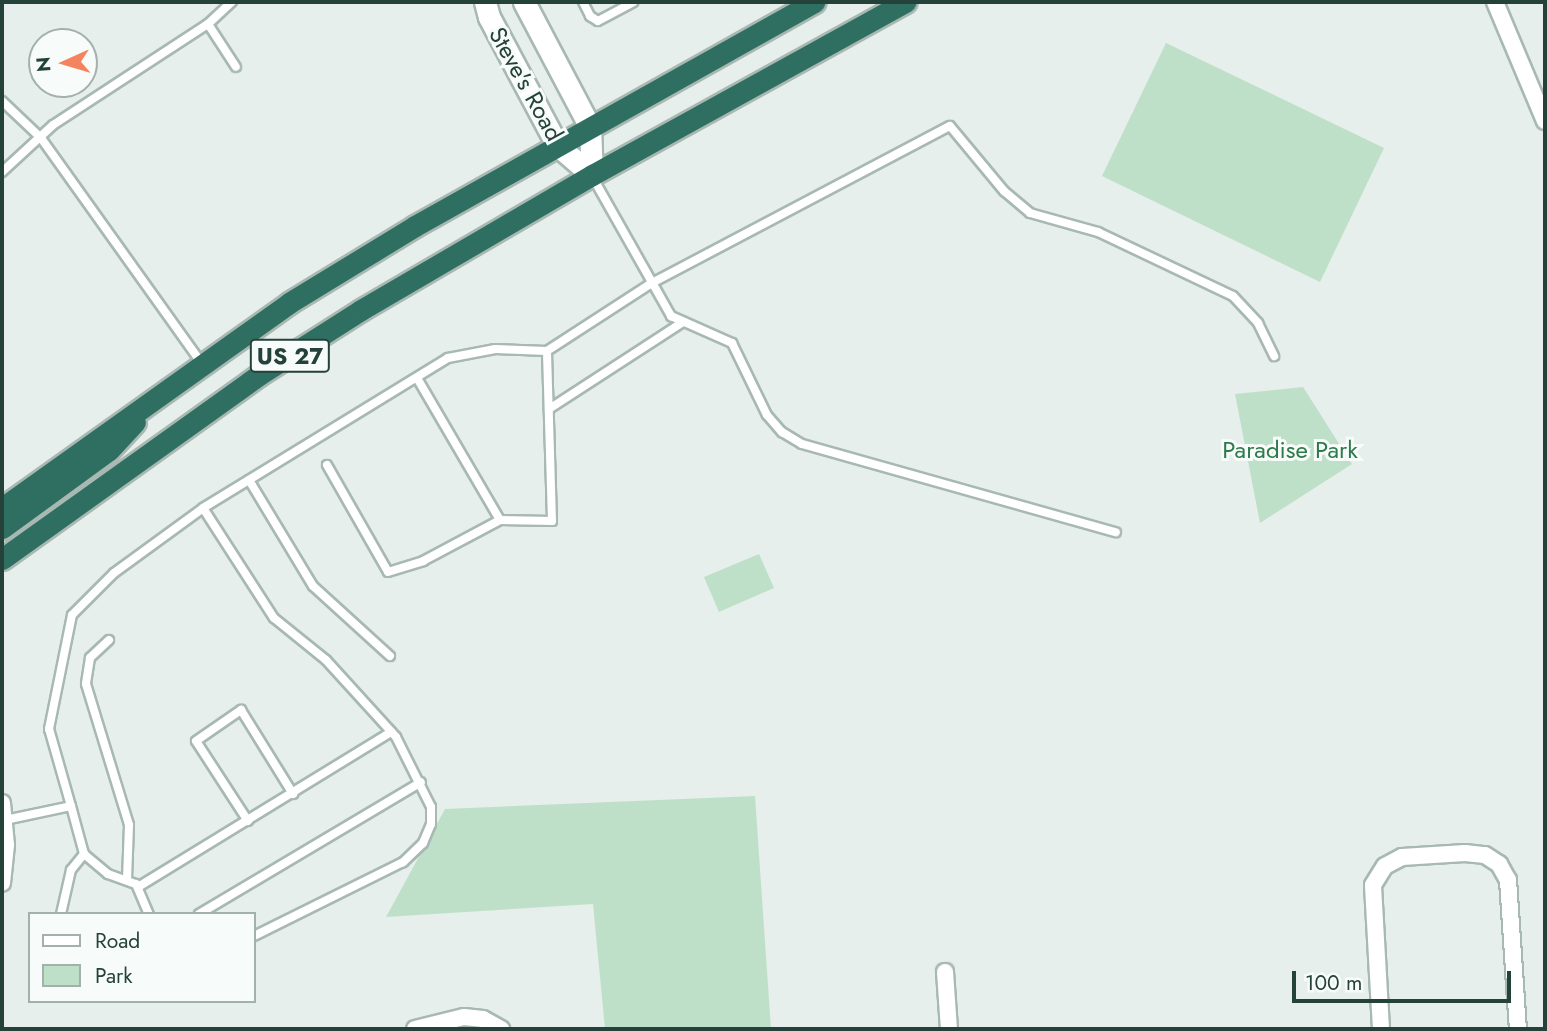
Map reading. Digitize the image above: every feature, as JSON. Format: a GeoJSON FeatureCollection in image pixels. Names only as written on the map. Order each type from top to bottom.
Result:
{"type":"FeatureCollection","features":[{"type":"Feature","properties":{"kind":"highway","name":"US 27"},"geometry":{"type":"LineString","coordinates":[[2,508],[201,362],[310,290],[557,145],[814,2]]}},
{"type":"Feature","properties":{"kind":"highway","name":"US 27"},"geometry":{"type":"LineString","coordinates":[[2,559],[259,375],[435,265],[905,2]]}},
{"type":"Feature","properties":{"kind":"highway"},"geometry":{"type":"LineString","coordinates":[[2,528],[108,450],[170,384]]}},
{"type":"Feature","properties":{"kind":"street","name":"Steve's Road"},"geometry":{"type":"LineString","coordinates":[[485,2],[495,29],[557,145],[592,175]]}},
{"type":"Feature","properties":{"kind":"street","name":"Steve's Road"},"geometry":{"type":"LineString","coordinates":[[524,2],[590,127],[592,175]]}},
{"type":"Feature","properties":{"kind":"street"},"geometry":{"type":"LineString","coordinates":[[1495,2],[1545,121]]}},
{"type":"Feature","properties":{"kind":"street"},"geometry":{"type":"LineString","coordinates":[[2,803],[2,883]]}},
{"type":"Feature","properties":{"kind":"street"},"geometry":{"type":"LineString","coordinates":[[1381,1029],[1373,885],[1385,866],[1402,857],[1465,853],[1485,855],[1500,864],[1508,880],[1518,1029]]}},
{"type":"Feature","properties":{"kind":"street"},"geometry":{"type":"LineString","coordinates":[[944,972],[949,1029]]}},
{"type":"Feature","properties":{"kind":"street"},"geometry":{"type":"LineString","coordinates":[[415,1029],[464,1017],[482,1019],[501,1029]]}},
{"type":"Feature","properties":{"kind":"lane"},"geometry":{"type":"LineString","coordinates":[[2,172],[53,125],[208,24],[232,2]]}},
{"type":"Feature","properties":{"kind":"lane"},"geometry":{"type":"LineString","coordinates":[[583,2],[598,21],[633,2]]}},
{"type":"Feature","properties":{"kind":"lane"},"geometry":{"type":"LineString","coordinates":[[208,24],[236,67]]}},
{"type":"Feature","properties":{"kind":"lane"},"geometry":{"type":"LineString","coordinates":[[2,101],[41,138],[201,362]]}},
{"type":"Feature","properties":{"kind":"lane"},"geometry":{"type":"LineString","coordinates":[[148,912],[138,887],[127,879],[108,874],[84,854],[49,729],[72,615],[114,573],[203,508],[448,358],[495,349],[547,351],[650,284],[950,126],[1004,191],[1030,213],[1098,232],[1233,296],[1258,323],[1274,356]]}},
{"type":"Feature","properties":{"kind":"lane"},"geometry":{"type":"LineString","coordinates":[[592,175],[650,284],[671,316],[732,343],[767,415],[802,444],[1116,532]]}},
{"type":"Feature","properties":{"kind":"lane"},"geometry":{"type":"LineString","coordinates":[[549,408],[683,322]]}},
{"type":"Feature","properties":{"kind":"lane"},"geometry":{"type":"LineString","coordinates":[[327,465],[388,572],[423,561],[500,520],[552,521],[547,351]]}},
{"type":"Feature","properties":{"kind":"lane"},"geometry":{"type":"LineString","coordinates":[[417,378],[500,520]]}},
{"type":"Feature","properties":{"kind":"lane"},"geometry":{"type":"LineString","coordinates":[[250,480],[313,586],[390,656]]}},
{"type":"Feature","properties":{"kind":"lane"},"geometry":{"type":"LineString","coordinates":[[203,508],[274,618],[326,660],[391,732],[421,782],[431,807],[431,824],[423,843],[403,862],[256,935]]}},
{"type":"Feature","properties":{"kind":"lane"},"geometry":{"type":"LineString","coordinates":[[109,640],[90,659],[86,684],[129,825],[127,879]]}},
{"type":"Feature","properties":{"kind":"lane"},"geometry":{"type":"LineString","coordinates":[[248,821],[195,741],[241,710],[293,794]]}},
{"type":"Feature","properties":{"kind":"lane"},"geometry":{"type":"LineString","coordinates":[[138,887],[391,732]]}},
{"type":"Feature","properties":{"kind":"lane"},"geometry":{"type":"LineString","coordinates":[[201,912],[421,782]]}},
{"type":"Feature","properties":{"kind":"lane"},"geometry":{"type":"LineString","coordinates":[[3,820],[71,806]]}},
{"type":"Feature","properties":{"kind":"lane"},"geometry":{"type":"LineString","coordinates":[[61,912],[71,870],[84,854]]}},
{"type":"Feature","properties":{"kind":"green space"},"geometry":{"type":"Polygon","coordinates":[[[1166,43],[1384,148],[1320,282],[1102,176],[1166,43]]]}},
{"type":"Feature","properties":{"kind":"green space","name":"Paradise Park"},"geometry":{"type":"Polygon","coordinates":[[[1303,387],[1352,464],[1260,523],[1235,394],[1303,387]]]}},
{"type":"Feature","properties":{"kind":"green space"},"geometry":{"type":"Polygon","coordinates":[[[759,554],[774,588],[719,612],[704,577],[759,554]]]}},
{"type":"Feature","properties":{"kind":"green space"},"geometry":{"type":"Polygon","coordinates":[[[755,796],[771,1029],[605,1029],[593,904],[386,917],[445,809],[755,796]]]}}]}
